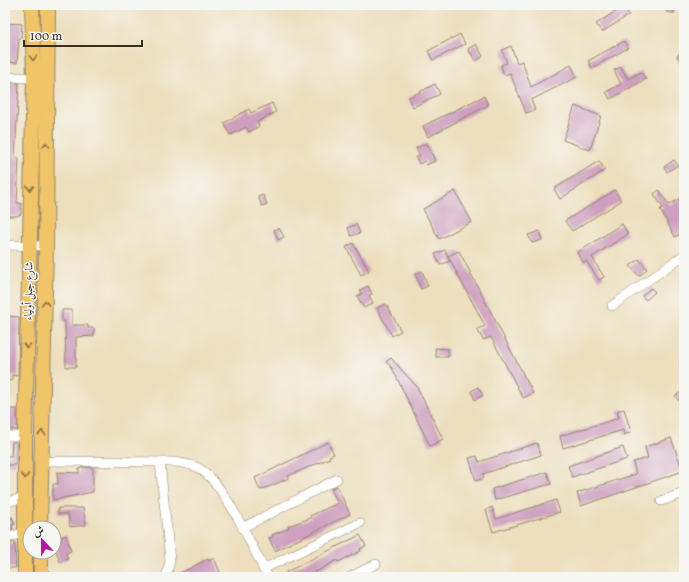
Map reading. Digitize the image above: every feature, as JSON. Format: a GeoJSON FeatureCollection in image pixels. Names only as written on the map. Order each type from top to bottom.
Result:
{"type":"FeatureCollection","features":[{"type":"Feature","properties":{"kind":"main road","name":"شارع جبل أولياء"},"geometry":{"type":"LineString","coordinates":[[24,520],[29,244],[34,78],[32,5]]}},
{"type":"Feature","properties":{"kind":"main road","name":"شارع جبل أولياء"},"geometry":{"type":"LineString","coordinates":[[40,520],[46,246],[48,5]]}},
{"type":"Feature","properties":{"kind":"main road","name":"شارع جبل أولياء"},"geometry":{"type":"LineString","coordinates":[[25,560],[25,577]]}},
{"type":"Feature","properties":{"kind":"main road"},"geometry":{"type":"LineString","coordinates":[[40,560],[41,577]]}},
{"type":"Feature","properties":{"kind":"street"},"geometry":{"type":"LineString","coordinates":[[5,77],[34,78]]}},
{"type":"Feature","properties":{"kind":"street"},"geometry":{"type":"LineString","coordinates":[[5,244],[46,246]]}},
{"type":"Feature","properties":{"kind":"street"},"geometry":{"type":"LineString","coordinates":[[612,306],[684,255]]}},
{"type":"Feature","properties":{"kind":"street"},"geometry":{"type":"LineString","coordinates":[[5,436],[25,436]]}},
{"type":"Feature","properties":{"kind":"street"},"geometry":{"type":"LineString","coordinates":[[41,461],[175,462],[195,466],[211,478],[231,506],[265,573],[360,523]]}},
{"type":"Feature","properties":{"kind":"street"},"geometry":{"type":"LineString","coordinates":[[160,462],[170,561],[166,577]]}},
{"type":"Feature","properties":{"kind":"street"},"geometry":{"type":"LineString","coordinates":[[242,528],[337,479]]}},
{"type":"Feature","properties":{"kind":"street"},"geometry":{"type":"LineString","coordinates":[[660,502],[684,493]]}},
{"type":"Feature","properties":{"kind":"street"},"geometry":{"type":"LineString","coordinates":[[5,502],[25,498]]}},
{"type":"Feature","properties":{"kind":"street"},"geometry":{"type":"LineString","coordinates":[[5,539],[22,533]]}},
{"type":"Feature","properties":{"kind":"street"},"geometry":{"type":"LineString","coordinates":[[350,577],[376,564]]}},
{"type":"Feature","properties":{"kind":"building"},"geometry":{"type":"Polygon","coordinates":[[[666,5],[674,5],[674,13],[666,12],[666,5]]]}},
{"type":"Feature","properties":{"kind":"building"},"geometry":{"type":"Polygon","coordinates":[[[624,6],[629,15],[602,32],[596,24],[624,6]]]}},
{"type":"Feature","properties":{"kind":"building"},"geometry":{"type":"Polygon","coordinates":[[[5,23],[22,24],[17,63],[5,62],[5,23]]]}},
{"type":"Feature","properties":{"kind":"building"},"geometry":{"type":"Polygon","coordinates":[[[460,34],[465,44],[433,60],[428,51],[460,34]]]}},
{"type":"Feature","properties":{"kind":"building"},"geometry":{"type":"Polygon","coordinates":[[[624,41],[628,48],[592,68],[588,61],[624,41]]]}},
{"type":"Feature","properties":{"kind":"building"},"geometry":{"type":"Polygon","coordinates":[[[476,44],[483,56],[476,61],[468,49],[476,44]]]}},
{"type":"Feature","properties":{"kind":"building"},"geometry":{"type":"Polygon","coordinates":[[[511,46],[517,63],[522,61],[531,87],[571,65],[577,77],[531,100],[535,110],[526,113],[510,73],[504,75],[501,65],[507,63],[502,50],[511,46]]]}},
{"type":"Feature","properties":{"kind":"building"},"geometry":{"type":"Polygon","coordinates":[[[684,51],[684,67],[677,56],[684,51]]]}},
{"type":"Feature","properties":{"kind":"building"},"geometry":{"type":"Polygon","coordinates":[[[621,67],[628,79],[641,72],[646,79],[610,99],[606,92],[621,84],[614,70],[621,67]]]}},
{"type":"Feature","properties":{"kind":"building"},"geometry":{"type":"Polygon","coordinates":[[[5,83],[19,83],[15,158],[19,158],[17,203],[21,203],[21,214],[17,216],[9,216],[9,213],[5,213],[5,157],[7,158],[8,152],[9,122],[6,122],[5,119],[5,83]]]}},
{"type":"Feature","properties":{"kind":"building"},"geometry":{"type":"Polygon","coordinates":[[[435,84],[440,94],[413,107],[408,98],[435,84]]]}},
{"type":"Feature","properties":{"kind":"building"},"geometry":{"type":"Polygon","coordinates":[[[484,96],[488,105],[428,137],[423,126],[484,96]]]}},
{"type":"Feature","properties":{"kind":"building"},"geometry":{"type":"Polygon","coordinates":[[[272,103],[276,112],[257,122],[259,126],[249,132],[246,127],[230,135],[224,123],[249,109],[251,113],[272,103]]]}},
{"type":"Feature","properties":{"kind":"building"},"geometry":{"type":"Polygon","coordinates":[[[575,106],[601,116],[590,150],[563,140],[575,106]]]}},
{"type":"Feature","properties":{"kind":"building"},"geometry":{"type":"Polygon","coordinates":[[[427,143],[435,161],[426,165],[425,161],[419,164],[416,157],[420,156],[416,148],[427,143]]]}},
{"type":"Feature","properties":{"kind":"building"},"geometry":{"type":"Polygon","coordinates":[[[674,160],[678,165],[667,172],[664,167],[674,160]]]}},
{"type":"Feature","properties":{"kind":"building"},"geometry":{"type":"Polygon","coordinates":[[[599,161],[605,170],[560,199],[554,189],[599,161]]]}},
{"type":"Feature","properties":{"kind":"building"},"geometry":{"type":"Polygon","coordinates":[[[615,190],[621,201],[572,231],[565,221],[615,190]]]}},
{"type":"Feature","properties":{"kind":"building"},"geometry":{"type":"Polygon","coordinates":[[[659,190],[669,205],[684,196],[684,232],[675,237],[660,209],[663,208],[654,194],[659,190]]]}},
{"type":"Feature","properties":{"kind":"building"},"geometry":{"type":"Polygon","coordinates":[[[455,191],[472,222],[439,239],[423,209],[455,191]]]}},
{"type":"Feature","properties":{"kind":"building"},"geometry":{"type":"Polygon","coordinates":[[[263,195],[267,204],[262,206],[258,197],[263,195]]]}},
{"type":"Feature","properties":{"kind":"building"},"geometry":{"type":"Polygon","coordinates":[[[356,224],[360,233],[351,236],[348,228],[356,224]]]}},
{"type":"Feature","properties":{"kind":"building"},"geometry":{"type":"Polygon","coordinates":[[[622,224],[628,234],[592,257],[604,277],[599,280],[586,261],[584,263],[577,253],[622,224]]]}},
{"type":"Feature","properties":{"kind":"building"},"geometry":{"type":"Polygon","coordinates":[[[279,228],[284,237],[278,240],[274,230],[279,228]]]}},
{"type":"Feature","properties":{"kind":"building"},"geometry":{"type":"Polygon","coordinates":[[[539,231],[542,240],[532,243],[528,235],[539,231]]]}},
{"type":"Feature","properties":{"kind":"building"},"geometry":{"type":"Polygon","coordinates":[[[353,243],[369,271],[361,275],[346,247],[353,243]]]}},
{"type":"Feature","properties":{"kind":"building"},"geometry":{"type":"Polygon","coordinates":[[[445,250],[450,261],[440,265],[435,254],[445,250]]]}},
{"type":"Feature","properties":{"kind":"building"},"geometry":{"type":"Polygon","coordinates":[[[459,251],[533,393],[523,398],[491,337],[483,340],[477,329],[485,326],[448,256],[459,251]]]}},
{"type":"Feature","properties":{"kind":"building"},"geometry":{"type":"Polygon","coordinates":[[[639,259],[647,269],[639,276],[630,266],[639,259]]]}},
{"type":"Feature","properties":{"kind":"building"},"geometry":{"type":"Polygon","coordinates":[[[422,271],[428,286],[421,289],[415,274],[422,271]]]}},
{"type":"Feature","properties":{"kind":"building"},"geometry":{"type":"Polygon","coordinates":[[[368,286],[372,294],[369,295],[373,303],[364,308],[357,296],[362,294],[360,290],[368,286]]]}},
{"type":"Feature","properties":{"kind":"building"},"geometry":{"type":"Polygon","coordinates":[[[651,288],[655,292],[646,300],[642,296],[651,288]]]}},
{"type":"Feature","properties":{"kind":"building"},"geometry":{"type":"Polygon","coordinates":[[[386,304],[401,331],[392,336],[377,308],[386,304]]]}},
{"type":"Feature","properties":{"kind":"building"},"geometry":{"type":"Polygon","coordinates":[[[62,310],[72,310],[72,325],[88,325],[88,328],[94,328],[94,336],[76,337],[76,367],[66,367],[65,321],[62,321],[62,310]]]}},
{"type":"Feature","properties":{"kind":"building"},"geometry":{"type":"Polygon","coordinates":[[[5,316],[19,317],[18,376],[12,375],[12,381],[5,380],[5,316]]]}},
{"type":"Feature","properties":{"kind":"building"},"geometry":{"type":"Polygon","coordinates":[[[435,348],[448,349],[448,357],[436,357],[435,348]]]}},
{"type":"Feature","properties":{"kind":"building"},"geometry":{"type":"Polygon","coordinates":[[[391,358],[417,387],[443,439],[430,446],[392,368],[386,362],[391,358]]]}},
{"type":"Feature","properties":{"kind":"building"},"geometry":{"type":"Polygon","coordinates":[[[478,387],[483,395],[475,400],[471,391],[478,387]]]}},
{"type":"Feature","properties":{"kind":"building"},"geometry":{"type":"Polygon","coordinates":[[[684,390],[684,398],[679,401],[675,396],[684,390]]]}},
{"type":"Feature","properties":{"kind":"building"},"geometry":{"type":"Polygon","coordinates":[[[5,409],[17,409],[17,430],[5,430],[5,409]]]}},
{"type":"Feature","properties":{"kind":"building"},"geometry":{"type":"Polygon","coordinates":[[[624,409],[631,432],[624,435],[623,430],[563,448],[560,436],[619,418],[617,411],[624,409]]]}},
{"type":"Feature","properties":{"kind":"building"},"geometry":{"type":"Polygon","coordinates":[[[671,438],[683,471],[581,506],[577,493],[636,474],[633,462],[648,458],[645,447],[671,438]]]}},
{"type":"Feature","properties":{"kind":"building"},"geometry":{"type":"Polygon","coordinates":[[[12,442],[16,442],[16,465],[5,465],[5,456],[11,456],[12,442]]]}},
{"type":"Feature","properties":{"kind":"building"},"geometry":{"type":"Polygon","coordinates":[[[328,442],[334,454],[329,456],[330,458],[260,490],[255,478],[328,442]]]}},
{"type":"Feature","properties":{"kind":"building"},"geometry":{"type":"Polygon","coordinates":[[[537,443],[541,455],[483,474],[484,478],[476,481],[469,458],[477,456],[479,462],[537,443]]]}},
{"type":"Feature","properties":{"kind":"building"},"geometry":{"type":"Polygon","coordinates":[[[623,447],[627,459],[572,477],[568,466],[623,447]]]}},
{"type":"Feature","properties":{"kind":"building"},"geometry":{"type":"Polygon","coordinates":[[[83,467],[93,468],[93,492],[53,500],[53,484],[58,484],[57,472],[79,473],[79,469],[83,467]]]}},
{"type":"Feature","properties":{"kind":"building"},"geometry":{"type":"Polygon","coordinates":[[[547,472],[551,484],[495,500],[492,489],[547,472]]]}},
{"type":"Feature","properties":{"kind":"building"},"geometry":{"type":"Polygon","coordinates":[[[337,486],[350,514],[275,551],[269,538],[273,537],[272,535],[289,528],[288,526],[311,518],[310,516],[338,503],[331,489],[337,486]]]}},
{"type":"Feature","properties":{"kind":"building"},"geometry":{"type":"Polygon","coordinates":[[[556,500],[560,512],[493,532],[486,510],[492,507],[496,519],[556,500]]]}},
{"type":"Feature","properties":{"kind":"building"},"geometry":{"type":"Polygon","coordinates":[[[58,508],[83,508],[86,525],[70,527],[68,514],[58,514],[58,508]]]}},
{"type":"Feature","properties":{"kind":"building"},"geometry":{"type":"Polygon","coordinates":[[[5,509],[9,518],[12,517],[15,524],[12,525],[13,530],[5,533],[5,509]]]}},
{"type":"Feature","properties":{"kind":"building"},"geometry":{"type":"Polygon","coordinates":[[[66,535],[71,551],[66,553],[68,559],[60,562],[59,560],[62,560],[62,536],[66,535]]]}},
{"type":"Feature","properties":{"kind":"building"},"geometry":{"type":"Polygon","coordinates":[[[360,535],[366,546],[360,549],[361,551],[338,562],[337,560],[307,577],[288,577],[286,572],[360,535]]]}},
{"type":"Feature","properties":{"kind":"building"},"geometry":{"type":"Polygon","coordinates":[[[15,542],[16,568],[5,568],[5,545],[15,542]]]}},
{"type":"Feature","properties":{"kind":"building"},"geometry":{"type":"Polygon","coordinates":[[[214,558],[220,572],[208,577],[173,577],[208,559],[209,561],[214,558]]]}}]}
